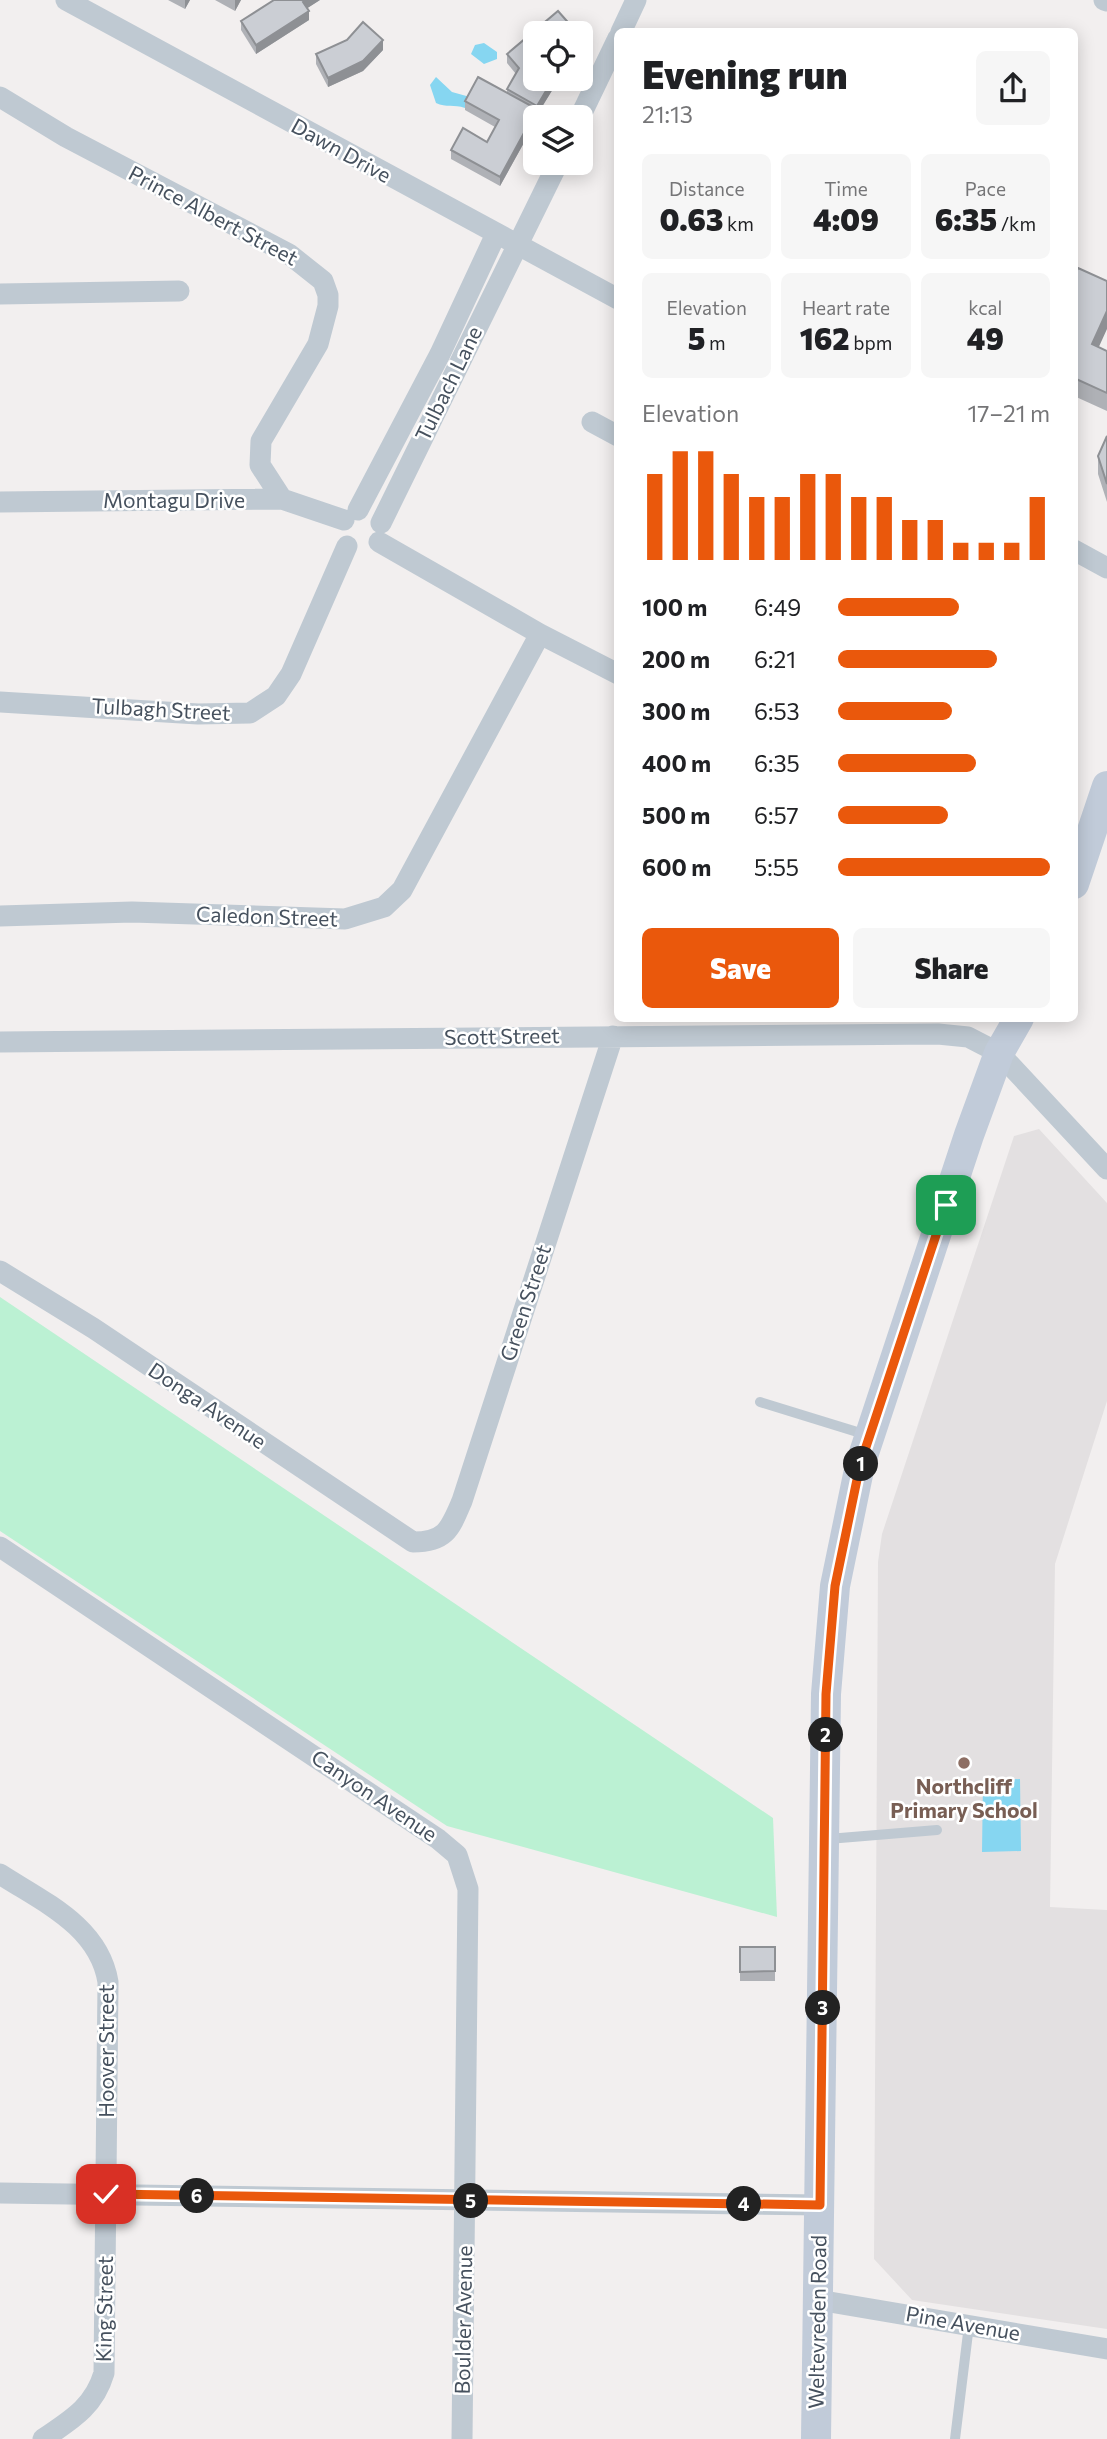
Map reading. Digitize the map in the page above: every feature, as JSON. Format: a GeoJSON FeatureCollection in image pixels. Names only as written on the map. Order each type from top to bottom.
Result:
{"type":"FeatureCollection","features":[{"type":"Feature","properties":{"kind":"main road"},"geometry":{"type":"LineString","coordinates":[[1078,872],[1107,786]]}},
{"type":"Feature","properties":{"kind":"main road","name":"Weltevreden Road"},"geometry":{"type":"LineString","coordinates":[[816,2439],[829,1636],[844,1534],[870,1436],[999,1053],[1017,1022]]}},
{"type":"Feature","properties":{"kind":"street","name":"Dawn Drive"},"geometry":{"type":"LineString","coordinates":[[66,0],[614,297]]}},
{"type":"Feature","properties":{"kind":"street"},"geometry":{"type":"LineString","coordinates":[[623,28],[636,0]]}},
{"type":"Feature","properties":{"kind":"street"},"geometry":{"type":"LineString","coordinates":[[586,105],[614,46]]}},
{"type":"Feature","properties":{"kind":"street","name":"Prince Albert Street"},"geometry":{"type":"LineString","coordinates":[[0,97],[66,137],[289,254],[323,281],[328,295],[328,306],[318,344],[261,442],[260,466],[282,499]]}},
{"type":"Feature","properties":{"kind":"street","name":"Tulbach Lane"},"geometry":{"type":"LineString","coordinates":[[380,533],[552,175]]}},
{"type":"Feature","properties":{"kind":"street","name":"Tulbach Lane"},"geometry":{"type":"LineString","coordinates":[[351,515],[454,326],[496,234]]}},
{"type":"Feature","properties":{"kind":"street"},"geometry":{"type":"LineString","coordinates":[[0,294],[179,291]]}},
{"type":"Feature","properties":{"kind":"street"},"geometry":{"type":"LineString","coordinates":[[454,326],[474,335]]}},
{"type":"Feature","properties":{"kind":"street"},"geometry":{"type":"LineString","coordinates":[[593,422],[614,434]]}},
{"type":"Feature","properties":{"kind":"street","name":"Montagu Drive"},"geometry":{"type":"LineString","coordinates":[[0,502],[282,499],[351,515]]}},
{"type":"Feature","properties":{"kind":"street"},"geometry":{"type":"LineString","coordinates":[[380,533],[364,552],[347,546],[342,538],[351,515],[375,516],[380,533],[540,634],[614,672]]}},
{"type":"Feature","properties":{"kind":"street","name":"Tulbagh Street"},"geometry":{"type":"LineString","coordinates":[[0,702],[198,714],[250,713],[276,696],[291,674],[347,546]]}},
{"type":"Feature","properties":{"kind":"street"},"geometry":{"type":"LineString","coordinates":[[1078,552],[1107,568]]}},
{"type":"Feature","properties":{"kind":"street","name":"Caledon Street"},"geometry":{"type":"LineString","coordinates":[[0,916],[132,912],[324,920],[358,917],[384,907],[402,890],[540,634]]}},
{"type":"Feature","properties":{"kind":"street","name":"Scott Street"},"geometry":{"type":"LineString","coordinates":[[0,1042],[938,1034],[968,1037],[999,1053],[1107,1169]]}},
{"type":"Feature","properties":{"kind":"street","name":"Green Street"},"geometry":{"type":"LineString","coordinates":[[413,1542],[431,1542],[442,1536],[451,1527],[462,1501],[613,1036]]}},
{"type":"Feature","properties":{"kind":"street","name":"Donga Avenue"},"geometry":{"type":"LineString","coordinates":[[0,1271],[93,1328],[413,1542]]}},
{"type":"Feature","properties":{"kind":"street","name":"Canyon Avenue"},"geometry":{"type":"LineString","coordinates":[[0,1547],[275,1728],[438,1839],[457,1855],[468,1889],[467,2201]]}},
{"type":"Feature","properties":{"kind":"street","name":"Hoover Street"},"geometry":{"type":"LineString","coordinates":[[0,1874],[78,1926],[96,1948],[106,1969],[106,2194]]}},
{"type":"Feature","properties":{"kind":"street"},"geometry":{"type":"LineString","coordinates":[[0,2193],[820,2205]]}},
{"type":"Feature","properties":{"kind":"street","name":"King Street"},"geometry":{"type":"LineString","coordinates":[[43,2439],[86,2408],[98,2392],[104,2373],[106,2194]]}},
{"type":"Feature","properties":{"kind":"street","name":"Boulder Avenue"},"geometry":{"type":"LineString","coordinates":[[462,2439],[467,2201]]}},
{"type":"Feature","properties":{"kind":"street","name":"Pine Avenue"},"geometry":{"type":"LineString","coordinates":[[818,2300],[1107,2349]]}},
{"type":"Feature","properties":{"kind":"lane"},"geometry":{"type":"LineString","coordinates":[[760,1402],[870,1436]]}},
{"type":"Feature","properties":{"kind":"lane"},"geometry":{"type":"LineString","coordinates":[[825,1839],[937,1830]]}},
{"type":"Feature","properties":{"kind":"lane"},"geometry":{"type":"LineString","coordinates":[[955,2439],[969,2325]]}},
{"type":"Feature","properties":{"kind":"shaded area","name":"Northcliff Primary School"},"geometry":{"type":"Polygon","coordinates":[[[1039,1129],[1107,1203],[1107,1401],[1055,1564],[1050,1907],[1107,1910],[1107,2329],[912,2300],[874,2259],[878,1562],[882,1534],[1014,1136],[1039,1129]]]}},
{"type":"Feature","properties":{"kind":"green space"},"geometry":{"type":"Polygon","coordinates":[[[0,1297],[773,1818],[777,1917],[447,1826],[0,1531],[0,1297]]]}},
{"type":"Feature","properties":{"kind":"water"},"geometry":{"type":"Polygon","coordinates":[[[484,43],[497,52],[497,59],[484,64],[471,54],[475,45],[484,43]]]}},
{"type":"Feature","properties":{"kind":"water"},"geometry":{"type":"Polygon","coordinates":[[[436,77],[452,92],[470,97],[465,108],[436,103],[430,85],[436,77]]]}},
{"type":"Feature","properties":{"kind":"water"},"geometry":{"type":"Polygon","coordinates":[[[1020,1779],[1021,1851],[982,1852],[983,1781],[1020,1779]]]}},
{"type":"Feature","properties":{"kind":"building"},"geometry":{"type":"Polygon","coordinates":[[[274,0],[306,0],[303,2],[309,11],[256,45],[241,21],[274,0]]]}},
{"type":"Feature","properties":{"kind":"building"},"geometry":{"type":"Polygon","coordinates":[[[558,11],[567,21],[546,21],[558,11]]]}},
{"type":"Feature","properties":{"kind":"building"},"geometry":{"type":"Polygon","coordinates":[[[363,22],[383,40],[363,61],[328,78],[316,54],[347,40],[363,22]]]}},
{"type":"Feature","properties":{"kind":"building"},"geometry":{"type":"Polygon","coordinates":[[[523,41],[523,91],[546,91],[538,105],[507,89],[519,68],[507,54],[523,41]]]}},
{"type":"Feature","properties":{"kind":"building"},"geometry":{"type":"Polygon","coordinates":[[[478,77],[530,105],[523,105],[523,135],[500,177],[451,150],[463,128],[487,142],[499,120],[465,101],[478,77]]]}},
{"type":"Feature","properties":{"kind":"building"},"geometry":{"type":"Polygon","coordinates":[[[1078,268],[1107,281],[1107,311],[1092,344],[1107,351],[1107,393],[1078,380],[1078,268]]]}},
{"type":"Feature","properties":{"kind":"building"},"geometry":{"type":"Polygon","coordinates":[[[1107,436],[1107,484],[1098,456],[1107,436]]]}},
{"type":"Feature","properties":{"kind":"building"},"geometry":{"type":"Polygon","coordinates":[[[740,1947],[775,1947],[775,1971],[740,1972],[740,1947]]]}},
{"type":"Feature","properties":{"kind":"place","name":"Northcliff Primary School"},"geometry":{"type":"Point","coordinates":[964,1763]}},
{"type":"Feature","properties":{"kind":"route"},"geometry":{"type":"LineString","coordinates":[[106,2194],[820,2205],[826,1694],[835,1586],[860,1465],[946,1205]]}}]}
